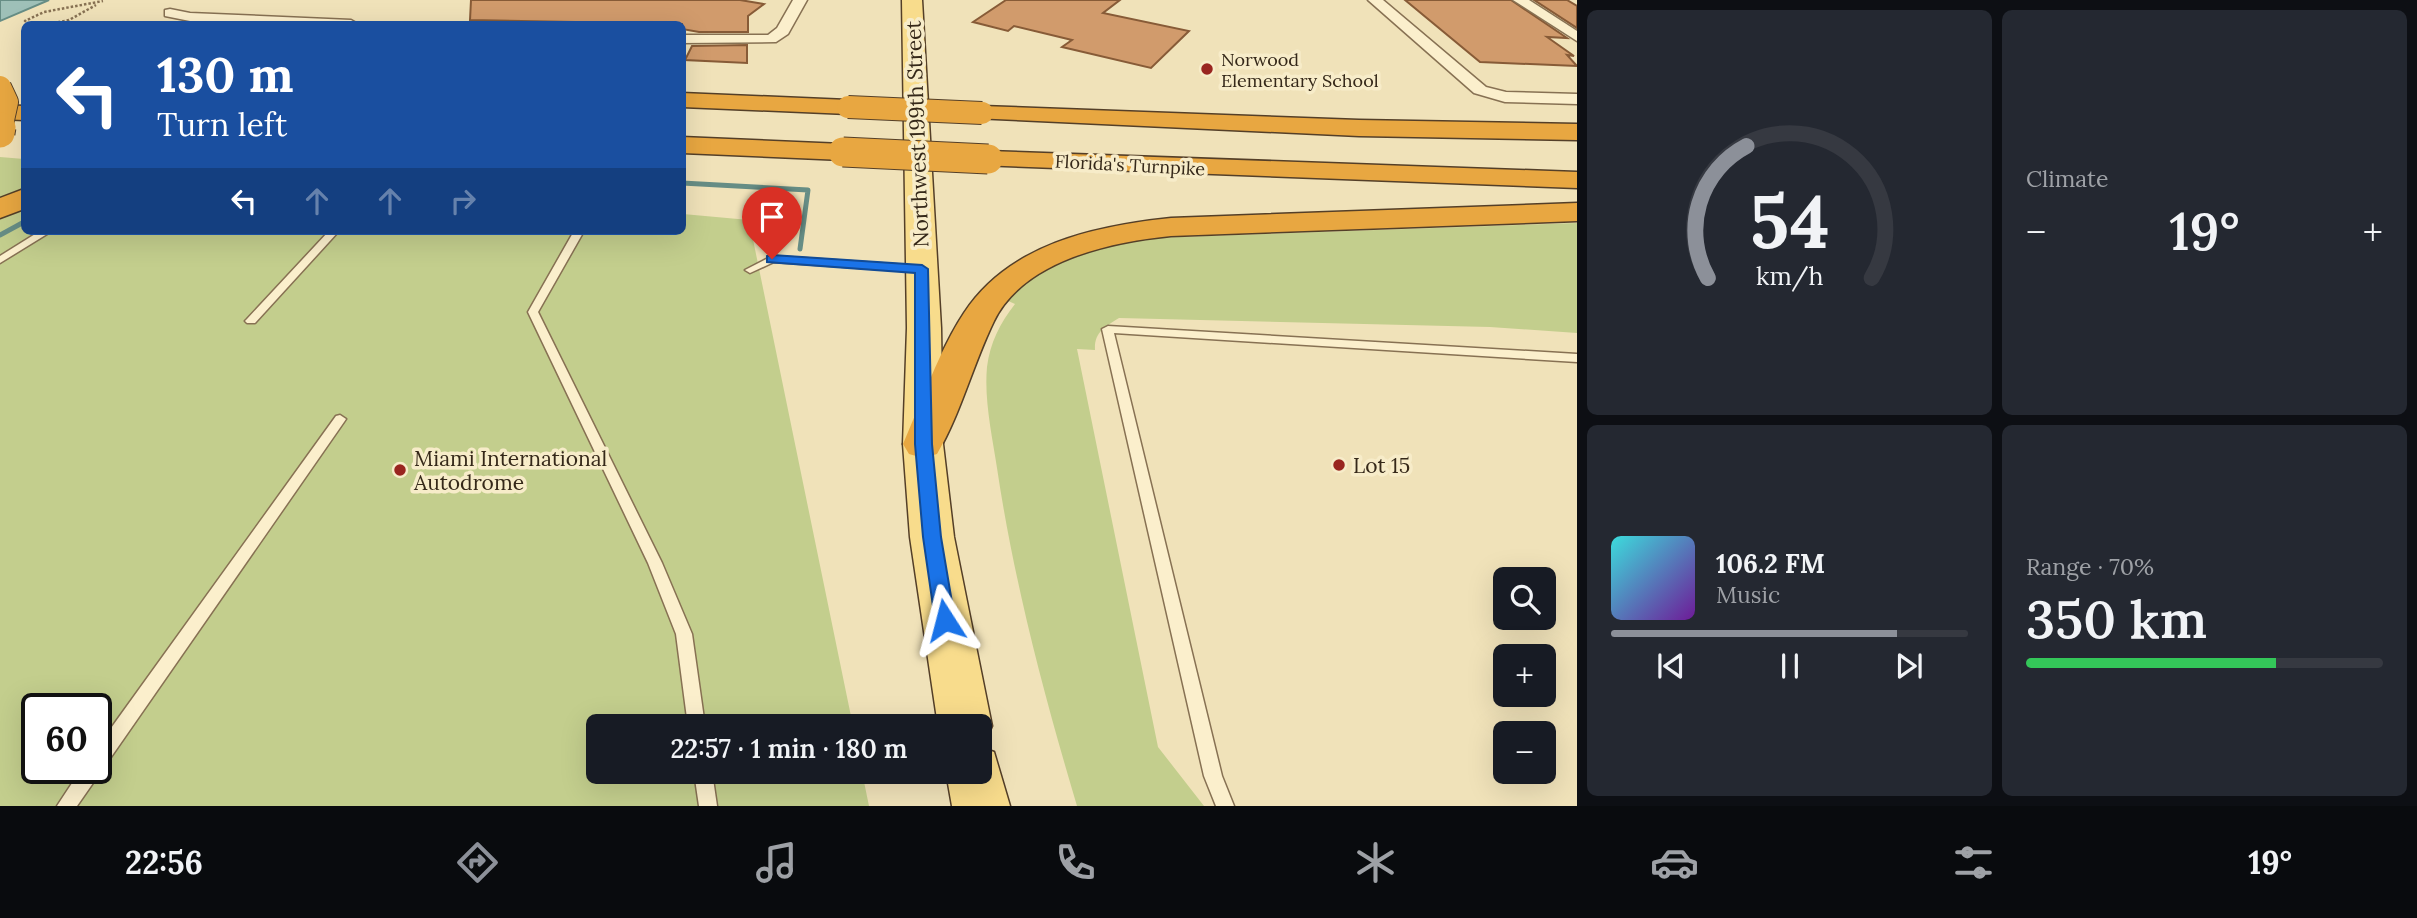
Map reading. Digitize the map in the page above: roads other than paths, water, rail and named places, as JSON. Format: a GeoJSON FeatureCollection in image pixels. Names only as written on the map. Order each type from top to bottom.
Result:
{"type":"FeatureCollection","features":[{"type":"Feature","properties":{"kind":"highway"},"geometry":{"type":"LineString","coordinates":[[0,132],[7,102],[0,87],[21,89]]}},
{"type":"Feature","properties":{"kind":"highway"},"geometry":{"type":"LineString","coordinates":[[686,101],[846,128],[985,135],[1241,124],[1577,132]]}},
{"type":"Feature","properties":{"kind":"highway"},"geometry":{"type":"LineString","coordinates":[[0,112],[21,115]]}},
{"type":"Feature","properties":{"kind":"highway"},"geometry":{"type":"LineString","coordinates":[[0,122],[21,116]]}},
{"type":"Feature","properties":{"kind":"highway","name":"Florida's Turnpike"},"geometry":{"type":"LineString","coordinates":[[686,119],[985,135],[1577,152]]}},
{"type":"Feature","properties":{"kind":"highway","name":"Florida's Turnpike"},"geometry":{"type":"LineString","coordinates":[[686,145],[846,128]]}},
{"type":"Feature","properties":{"kind":"highway","name":"Florida's Turnpike"},"geometry":{"type":"LineString","coordinates":[[985,135],[1577,180]]}},
{"type":"Feature","properties":{"kind":"highway"},"geometry":{"type":"LineString","coordinates":[[0,209],[21,199]]}},
{"type":"Feature","properties":{"kind":"highway"},"geometry":{"type":"LineString","coordinates":[[923,444],[979,316],[992,299],[1029,267],[1068,246],[1116,233],[1171,227],[1577,212]]}},
{"type":"Feature","properties":{"kind":"main road","name":"Northwest 199th Street"},"geometry":{"type":"LineString","coordinates":[[912,0],[922,269],[923,444],[932,537],[963,714]]}},
{"type":"Feature","properties":{"kind":"main road"},"geometry":{"type":"LineString","coordinates":[[976,784],[981,806]]}},
{"type":"Feature","properties":{"kind":"street"},"geometry":{"type":"LineString","coordinates":[[190,0],[170,13],[190,17],[282,21]]}},
{"type":"Feature","properties":{"kind":"street"},"geometry":{"type":"LineString","coordinates":[[686,39],[771,39],[783,31],[800,0]]}},
{"type":"Feature","properties":{"kind":"street"},"geometry":{"type":"LineString","coordinates":[[1375,0],[1480,90],[1492,94],[1577,99]]}},
{"type":"Feature","properties":{"kind":"street"},"geometry":{"type":"LineString","coordinates":[[1520,0],[1577,37]]}},
{"type":"Feature","properties":{"kind":"lane"},"geometry":{"type":"LineString","coordinates":[[0,260],[41,235]]}},
{"type":"Feature","properties":{"kind":"lane"},"geometry":{"type":"LineString","coordinates":[[251,321],[330,235]]}},
{"type":"Feature","properties":{"kind":"lane"},"geometry":{"type":"LineString","coordinates":[[577,235],[533,312],[655,563],[684,634],[695,714]]}},
{"type":"Feature","properties":{"kind":"lane"},"geometry":{"type":"LineString","coordinates":[[750,270],[772,259],[922,269]]}},
{"type":"Feature","properties":{"kind":"lane"},"geometry":{"type":"LineString","coordinates":[[1225,806],[1213,776],[1108,329],[1577,358]]}},
{"type":"Feature","properties":{"kind":"lane"},"geometry":{"type":"LineString","coordinates":[[112,741],[340,419]]}},
{"type":"Feature","properties":{"kind":"lane"},"geometry":{"type":"LineString","coordinates":[[66,806],[82,784]]}},
{"type":"Feature","properties":{"kind":"lane"},"geometry":{"type":"LineString","coordinates":[[705,784],[708,806]]}},
{"type":"Feature","properties":{"kind":"water"},"geometry":{"type":"Polygon","coordinates":[[[0,0],[49,0],[0,21],[0,0]]]}},
{"type":"Feature","properties":{"kind":"waterway"},"geometry":{"type":"LineString","coordinates":[[686,183],[808,190],[800,249]]}},
{"type":"Feature","properties":{"kind":"waterway"},"geometry":{"type":"LineString","coordinates":[[0,235],[21,224]]}},
{"type":"Feature","properties":{"kind":"place","name":"Norwood Elementary School"},"geometry":{"type":"Point","coordinates":[1207,69]}},
{"type":"Feature","properties":{"kind":"place","name":"Lot 15"},"geometry":{"type":"Point","coordinates":[1339,465]}},
{"type":"Feature","properties":{"kind":"place","name":"Miami International Autodrome"},"geometry":{"type":"Point","coordinates":[400,470]}}]}
